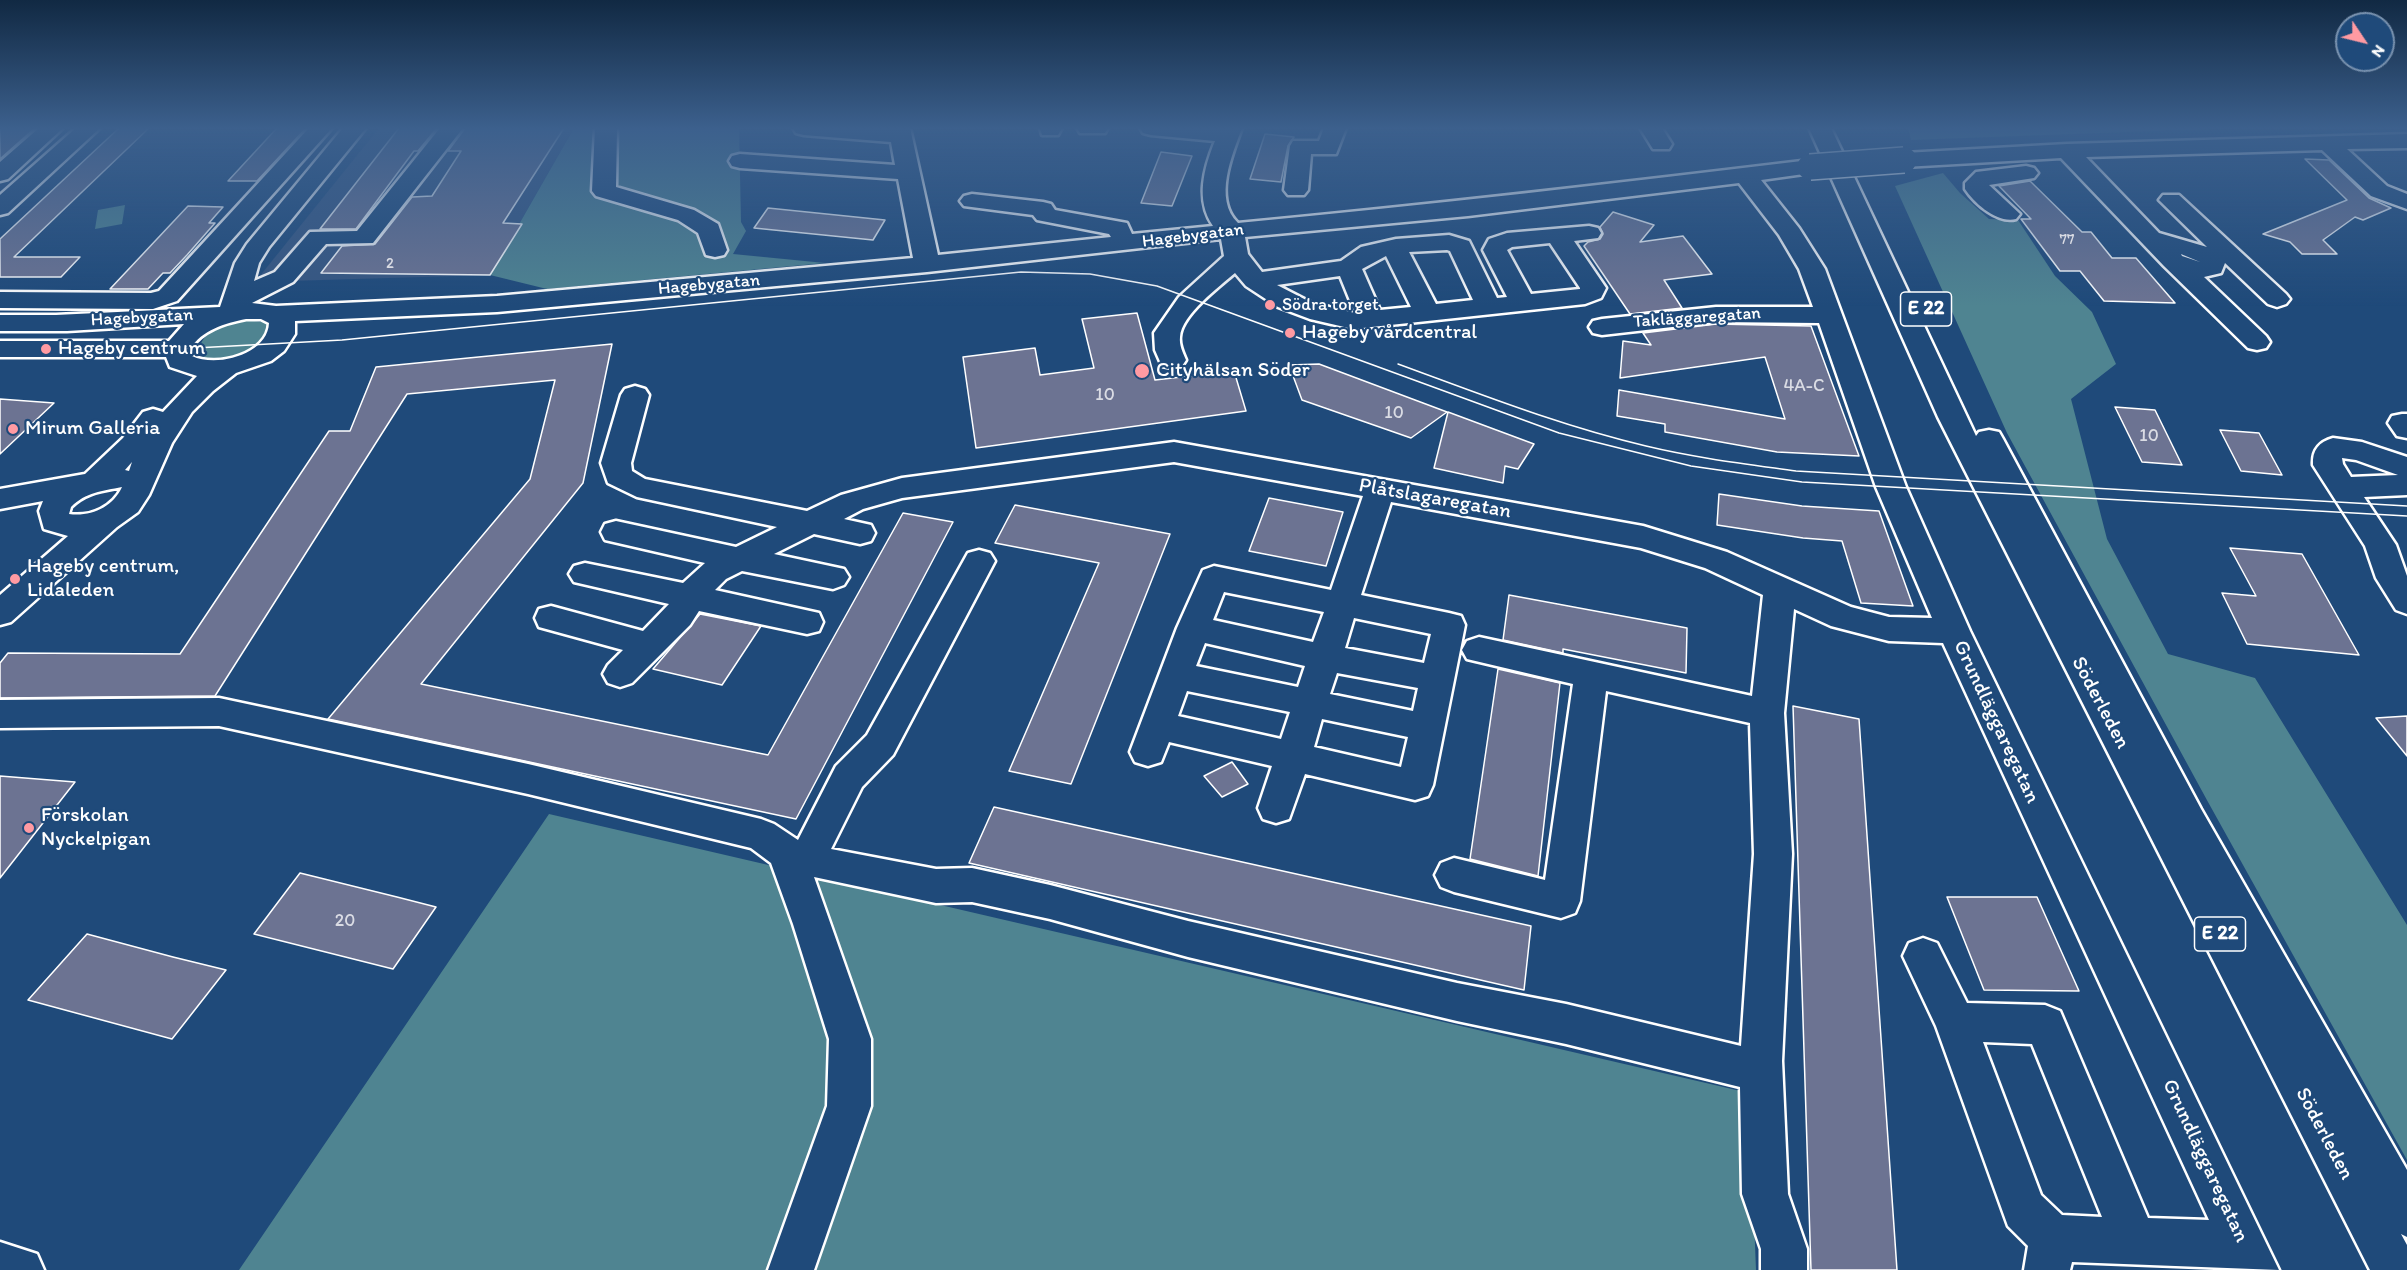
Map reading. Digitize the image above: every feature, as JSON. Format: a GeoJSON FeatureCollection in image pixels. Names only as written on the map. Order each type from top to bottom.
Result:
{"type":"FeatureCollection","features":[{"type":"Feature","properties":{"kind":"main road"},"geometry":{"type":"LineString","coordinates":[[0,208],[23,187]]}},
{"type":"Feature","properties":{"kind":"main road"},"geometry":{"type":"LineString","coordinates":[[0,300],[153,302],[168,296],[267,187]]}},
{"type":"Feature","properties":{"kind":"main road"},"geometry":{"type":"LineString","coordinates":[[231,312],[248,263],[260,244],[306,187]]}},
{"type":"Feature","properties":{"kind":"main road"},"geometry":{"type":"LineString","coordinates":[[0,597],[38,550],[55,520],[56,506],[60,500],[70,491],[93,481],[133,445],[152,421],[170,395],[182,347],[204,323],[231,312],[245,295],[284,277],[319,237],[364,238],[405,187]]}},
{"type":"Feature","properties":{"kind":"main road"},"geometry":{"type":"LineString","coordinates":[[604,187],[604,191],[686,215],[709,229],[715,250]]}},
{"type":"Feature","properties":{"kind":"main road"},"geometry":{"type":"LineString","coordinates":[[911,187],[927,264]]}},
{"type":"Feature","properties":{"kind":"main road"},"geometry":{"type":"LineString","coordinates":[[1214,187],[1222,221],[1231,231],[1237,258],[1255,282],[1285,302],[1327,316],[1353,321],[1489,307],[1592,293],[1593,288],[1557,235]]}},
{"type":"Feature","properties":{"kind":"main road","name":"Hagebygatan"},"geometry":{"type":"LineString","coordinates":[[56,323],[256,310],[278,326],[327,325],[409,309],[497,304],[927,264],[1231,231],[1468,209],[1639,187]]}},
{"type":"Feature","properties":{"kind":"main road","name":"Grundläggaregatan"},"geometry":{"type":"LineString","coordinates":[[1754,187],[1790,233],[1812,268],[1894,495],[1953,631],[2250,1257]]}},
{"type":"Feature","properties":{"kind":"main road","name":"Söderleden"},"geometry":{"type":"LineString","coordinates":[[1847,187],[1952,417],[2395,1270]]}},
{"type":"Feature","properties":{"kind":"main road","name":"Söderleden"},"geometry":{"type":"LineString","coordinates":[[1869,187],[1977,416],[2058,573],[2188,820],[2407,1214]]}},
{"type":"Feature","properties":{"kind":"main road"},"geometry":{"type":"LineString","coordinates":[[1977,187],[1985,198],[2008,214]]}},
{"type":"Feature","properties":{"kind":"main road"},"geometry":{"type":"LineString","coordinates":[[2103,187],[2173,261],[2257,342]]}},
{"type":"Feature","properties":{"kind":"main road"},"geometry":{"type":"LineString","coordinates":[[2375,187],[2407,202]]}},
{"type":"Feature","properties":{"kind":"main road"},"geometry":{"type":"LineString","coordinates":[[2171,200],[2220,256],[2277,299]]}},
{"type":"Feature","properties":{"kind":"main road"},"geometry":{"type":"LineString","coordinates":[[972,201],[1043,209],[1045,215],[1118,228],[1121,233]]}},
{"type":"Feature","properties":{"kind":"main road"},"geometry":{"type":"LineString","coordinates":[[1523,303],[1495,250],[1498,244],[1507,240],[1589,233]]}},
{"type":"Feature","properties":{"kind":"main road"},"geometry":{"type":"LineString","coordinates":[[2151,238],[2220,256]]}},
{"type":"Feature","properties":{"kind":"main road"},"geometry":{"type":"LineString","coordinates":[[1255,282],[1349,267],[1359,257],[1374,250],[1449,242],[1460,246],[1489,307]]}},
{"type":"Feature","properties":{"kind":"main road"},"geometry":{"type":"LineString","coordinates":[[1395,248],[1427,313]]}},
{"type":"Feature","properties":{"kind":"main road"},"geometry":{"type":"LineString","coordinates":[[2173,261],[2198,270],[2212,268],[2213,262],[2220,256]]}},
{"type":"Feature","properties":{"kind":"main road"},"geometry":{"type":"LineString","coordinates":[[1172,360],[1167,344],[1167,333],[1183,306],[1237,258]]}},
{"type":"Feature","properties":{"kind":"main road"},"geometry":{"type":"LineString","coordinates":[[1349,267],[1371,319]]}},
{"type":"Feature","properties":{"kind":"main road","name":"Takläggaregatan"},"geometry":{"type":"LineString","coordinates":[[1602,327],[1712,313],[1757,312],[1829,316]]}},
{"type":"Feature","properties":{"kind":"main road","name":"Hagebygatan"},"geometry":{"type":"LineString","coordinates":[[0,323],[56,323],[153,328],[182,347]]}},
{"type":"Feature","properties":{"kind":"main road"},"geometry":{"type":"LineString","coordinates":[[0,613],[109,518],[129,504],[150,454],[191,395],[208,379],[227,367],[261,355],[278,326]]}},
{"type":"Feature","properties":{"kind":"main road"},"geometry":{"type":"LineString","coordinates":[[0,340],[182,347]]}},
{"type":"Feature","properties":{"kind":"main road"},"geometry":{"type":"LineString","coordinates":[[0,348],[182,347]]}},
{"type":"Feature","properties":{"kind":"main road"},"geometry":{"type":"LineString","coordinates":[[182,347],[196,369],[227,367]]}},
{"type":"Feature","properties":{"kind":"main road"},"geometry":{"type":"LineString","coordinates":[[635,394],[616,463],[618,476],[637,487],[805,524],[860,533]]}},
{"type":"Feature","properties":{"kind":"main road"},"geometry":{"type":"LineString","coordinates":[[2407,411],[2403,413],[2407,417]]}},
{"type":"Feature","properties":{"kind":"main road"},"geometry":{"type":"LineString","coordinates":[[2407,423],[2402,423],[2407,429]]}},
{"type":"Feature","properties":{"kind":"main road"},"geometry":{"type":"LineString","coordinates":[[2407,468],[2364,451],[2347,447],[2333,448],[2327,455],[2328,465],[2380,545],[2396,560],[2407,602]]}},
{"type":"Feature","properties":{"kind":"main road","name":"Plåtslagaregatan"},"geometry":{"type":"LineString","coordinates":[[620,674],[678,616],[690,598],[715,571],[852,502],[902,488],[1174,452],[1643,537],[1686,548],[1843,618],[1889,629],[1953,631]]}},
{"type":"Feature","properties":{"kind":"main road"},"geometry":{"type":"LineString","coordinates":[[0,500],[93,481],[124,478],[135,488]]}},
{"type":"Feature","properties":{"kind":"main road"},"geometry":{"type":"LineString","coordinates":[[2344,488],[2407,485]]}},
{"type":"Feature","properties":{"kind":"main road"},"geometry":{"type":"LineString","coordinates":[[1276,808],[1327,658],[1380,489]]}},
{"type":"Feature","properties":{"kind":"main road"},"geometry":{"type":"LineString","coordinates":[[0,500],[63,525],[80,526],[109,518]]}},
{"type":"Feature","properties":{"kind":"main road"},"geometry":{"type":"LineString","coordinates":[[616,531],[739,559],[833,577]]}},
{"type":"Feature","properties":{"kind":"main road"},"geometry":{"type":"LineString","coordinates":[[791,1270],[849,1106],[850,1039],[813,924],[797,856],[849,777],[880,745],[979,561]]}},
{"type":"Feature","properties":{"kind":"main road"},"geometry":{"type":"LineString","coordinates":[[585,574],[807,622]]}},
{"type":"Feature","properties":{"kind":"main road"},"geometry":{"type":"LineString","coordinates":[[1214,578],[1449,625],[1429,728],[1415,785],[1294,756],[1153,738],[1193,628],[1214,578]]}},
{"type":"Feature","properties":{"kind":"main road"},"geometry":{"type":"LineString","coordinates":[[1780,588],[1767,713],[1773,854],[1762,1072],[1765,1194],[1784,1249],[1784,1270]]}},
{"type":"Feature","properties":{"kind":"main road"},"geometry":{"type":"LineString","coordinates":[[551,618],[649,645]]}},
{"type":"Feature","properties":{"kind":"main road"},"geometry":{"type":"LineString","coordinates":[[1193,628],[1327,658],[1439,679]]}},
{"type":"Feature","properties":{"kind":"main road"},"geometry":{"type":"LineString","coordinates":[[1479,650],[1767,713]]}},
{"type":"Feature","properties":{"kind":"main road"},"geometry":{"type":"LineString","coordinates":[[1176,675],[1429,728]]}},
{"type":"Feature","properties":{"kind":"main road"},"geometry":{"type":"LineString","coordinates":[[1454,875],[1562,901],[1591,675]]}},
{"type":"Feature","properties":{"kind":"main road"},"geometry":{"type":"LineString","coordinates":[[0,714],[219,712],[516,776],[761,835],[797,856],[839,868],[936,886],[972,885],[1188,939],[1457,1002],[1566,1024],[1762,1072]]}},
{"type":"Feature","properties":{"kind":"main road"},"geometry":{"type":"LineString","coordinates":[[1923,956],[1955,1022],[2024,1210],[2050,1254],[2135,1241],[2250,1257]]}},
{"type":"Feature","properties":{"kind":"main road"},"geometry":{"type":"LineString","coordinates":[[1955,1022],[2045,1025],[2135,1241]]}},
{"type":"Feature","properties":{"kind":"main road"},"geometry":{"type":"LineString","coordinates":[[0,1265],[21,1270]]}},
{"type":"Feature","properties":{"kind":"shaded area"},"geometry":{"type":"Polygon","coordinates":[[[331,187],[540,187],[490,275],[255,282],[331,187]]]}},
{"type":"Feature","properties":{"kind":"green space"},"geometry":{"type":"Polygon","coordinates":[[[540,187],[740,187],[741,222],[746,231],[733,254],[825,263],[547,289],[490,275],[540,187]]]}},
{"type":"Feature","properties":{"kind":"green space"},"geometry":{"type":"Polygon","coordinates":[[[1896,187],[1955,187],[1989,219],[2018,220],[2055,276],[2092,312],[2116,364],[2071,399],[2107,539],[2168,654],[2255,678],[2407,925],[2407,1160],[2208,802],[2007,433],[1896,187]]]}},
{"type":"Feature","properties":{"kind":"green space"},"geometry":{"type":"Polygon","coordinates":[[[125,205],[122,224],[95,229],[98,210],[125,205]]]}},
{"type":"Feature","properties":{"kind":"green space"},"geometry":{"type":"Polygon","coordinates":[[[245,320],[264,322],[270,326],[271,337],[246,354],[226,361],[207,358],[199,352],[204,338],[210,333],[231,323],[245,320]]]}},
{"type":"Feature","properties":{"kind":"green space"},"geometry":{"type":"Polygon","coordinates":[[[549,814],[1749,1093],[1756,1270],[239,1270],[549,814]]]}},
{"type":"Feature","properties":{"kind":"building"},"geometry":{"type":"Polygon","coordinates":[[[55,187],[87,187],[14,257],[80,257],[61,277],[0,277],[0,239],[55,187]]]}},
{"type":"Feature","properties":{"kind":"building"},"geometry":{"type":"Polygon","coordinates":[[[353,187],[387,187],[356,229],[320,229],[353,187]]]}},
{"type":"Feature","properties":{"kind":"building"},"geometry":{"type":"Polygon","coordinates":[[[438,187],[526,187],[503,223],[522,224],[490,275],[321,273],[342,246],[375,244],[412,197],[432,196],[438,187]]]}},
{"type":"Feature","properties":{"kind":"building"},"geometry":{"type":"Polygon","coordinates":[[[1147,187],[1179,187],[1172,206],[1141,203],[1147,187]]]}},
{"type":"Feature","properties":{"kind":"building"},"geometry":{"type":"Polygon","coordinates":[[[2000,187],[2036,187],[2082,232],[2091,232],[2112,258],[2136,258],[2175,303],[2104,301],[2080,271],[2060,271],[2021,219],[2031,219],[2000,187]]]}},
{"type":"Feature","properties":{"kind":"building"},"geometry":{"type":"Polygon","coordinates":[[[2334,187],[2358,187],[2369,198],[2391,208],[2363,220],[2355,217],[2323,240],[2337,254],[2302,254],[2290,242],[2263,234],[2347,200],[2334,187]]]}},
{"type":"Feature","properties":{"kind":"building"},"geometry":{"type":"Polygon","coordinates":[[[188,206],[223,207],[209,223],[215,223],[187,255],[170,273],[163,273],[148,289],[110,289],[188,206]]]}},
{"type":"Feature","properties":{"kind":"building"},"geometry":{"type":"Polygon","coordinates":[[[768,208],[885,220],[873,240],[754,228],[768,208]]]}},
{"type":"Feature","properties":{"kind":"building"},"geometry":{"type":"Polygon","coordinates":[[[1613,212],[1654,225],[1640,242],[1683,236],[1712,274],[1664,280],[1682,308],[1630,314],[1584,246],[1588,242],[1600,239],[1603,234],[1600,227],[1613,212]]]}},
{"type":"Feature","properties":{"kind":"building"},"geometry":{"type":"Polygon","coordinates":[[[1137,313],[1155,380],[1234,371],[1246,411],[976,448],[963,357],[1035,348],[1040,375],[1094,368],[1082,319],[1137,313]]]}},
{"type":"Feature","properties":{"kind":"building"},"geometry":{"type":"Polygon","coordinates":[[[1716,324],[1811,326],[1859,456],[1777,452],[1665,432],[1665,424],[1617,416],[1619,390],[1785,419],[1765,357],[1620,378],[1623,341],[1651,345],[1643,333],[1716,324]]]}},
{"type":"Feature","properties":{"kind":"building"},"geometry":{"type":"Polygon","coordinates":[[[612,344],[583,483],[421,684],[768,755],[903,513],[953,522],[796,819],[328,719],[530,479],[555,380],[407,394],[215,696],[0,698],[0,663],[8,653],[180,654],[329,431],[350,431],[376,367],[612,344]]]}},
{"type":"Feature","properties":{"kind":"building"},"geometry":{"type":"Polygon","coordinates":[[[1319,364],[1447,412],[1411,438],[1302,400],[1289,365],[1319,364]]]}},
{"type":"Feature","properties":{"kind":"building","name":"Mirum Galleria"},"geometry":{"type":"Polygon","coordinates":[[[0,399],[54,403],[0,454],[0,399]]]}},
{"type":"Feature","properties":{"kind":"building"},"geometry":{"type":"Polygon","coordinates":[[[2115,407],[2155,410],[2182,465],[2142,462],[2115,407]]]}},
{"type":"Feature","properties":{"kind":"building"},"geometry":{"type":"Polygon","coordinates":[[[1448,412],[1534,444],[1518,469],[1505,466],[1503,483],[1434,468],[1448,412]]]}},
{"type":"Feature","properties":{"kind":"building"},"geometry":{"type":"Polygon","coordinates":[[[2220,430],[2259,433],[2282,475],[2241,471],[2220,430]]]}},
{"type":"Feature","properties":{"kind":"building"},"geometry":{"type":"Polygon","coordinates":[[[1719,494],[1802,506],[1879,511],[1913,606],[1861,603],[1842,541],[1803,538],[1717,525],[1719,494]]]}},
{"type":"Feature","properties":{"kind":"building"},"geometry":{"type":"Polygon","coordinates":[[[1269,498],[1343,512],[1326,566],[1249,551],[1269,498]]]}},
{"type":"Feature","properties":{"kind":"building"},"geometry":{"type":"Polygon","coordinates":[[[1015,505],[1170,534],[1071,784],[1009,771],[1099,563],[995,543],[1015,505]]]}},
{"type":"Feature","properties":{"kind":"building"},"geometry":{"type":"Polygon","coordinates":[[[2230,548],[2302,554],[2359,655],[2247,644],[2222,593],[2256,596],[2230,548]]]}},
{"type":"Feature","properties":{"kind":"building"},"geometry":{"type":"Polygon","coordinates":[[[1509,595],[1687,628],[1686,673],[1563,649],[1563,653],[1503,640],[1509,595]]]}},
{"type":"Feature","properties":{"kind":"building"},"geometry":{"type":"Polygon","coordinates":[[[700,614],[761,626],[722,685],[653,669],[700,614]]]}},
{"type":"Feature","properties":{"kind":"building"},"geometry":{"type":"Polygon","coordinates":[[[1498,669],[1560,683],[1538,876],[1470,859],[1498,669]]]}},
{"type":"Feature","properties":{"kind":"building"},"geometry":{"type":"Polygon","coordinates":[[[1793,706],[1859,719],[1897,1270],[1811,1270],[1793,706]]]}},
{"type":"Feature","properties":{"kind":"building"},"geometry":{"type":"Polygon","coordinates":[[[2407,716],[2407,756],[2376,718],[2407,716]]]}},
{"type":"Feature","properties":{"kind":"building"},"geometry":{"type":"Polygon","coordinates":[[[1232,762],[1248,784],[1222,797],[1204,776],[1232,762]]]}},
{"type":"Feature","properties":{"kind":"building","name":"Förskolan Nyckelpigan"},"geometry":{"type":"Polygon","coordinates":[[[0,776],[75,782],[0,878],[0,776]]]}},
{"type":"Feature","properties":{"kind":"building"},"geometry":{"type":"Polygon","coordinates":[[[994,807],[1531,926],[1524,990],[969,863],[994,807]]]}},
{"type":"Feature","properties":{"kind":"building"},"geometry":{"type":"Polygon","coordinates":[[[300,873],[436,907],[393,969],[254,934],[300,873]]]}},
{"type":"Feature","properties":{"kind":"building"},"geometry":{"type":"Polygon","coordinates":[[[1947,897],[2037,897],[2079,991],[1984,990],[1947,897]]]}},
{"type":"Feature","properties":{"kind":"building"},"geometry":{"type":"Polygon","coordinates":[[[87,934],[226,970],[172,1039],[28,1000],[87,934]]]}},
{"type":"Feature","properties":{"kind":"tram line"},"geometry":{"type":"LineString","coordinates":[[177,349],[342,340],[1021,272],[1090,274],[1157,286],[1559,433],[1691,466],[1802,482],[2407,516]]}},
{"type":"Feature","properties":{"kind":"tram line"},"geometry":{"type":"LineString","coordinates":[[1398,364],[1521,409],[1614,438],[1684,454],[1758,466],[1796,471],[2407,506]]}},
{"type":"Feature","properties":{"kind":"place","name":"Södra torget"},"geometry":{"type":"Point","coordinates":[1270,305]}},
{"type":"Feature","properties":{"kind":"place","name":"Hageby vårdcentral"},"geometry":{"type":"Point","coordinates":[1290,333]}},
{"type":"Feature","properties":{"kind":"place","name":"Hageby centrum"},"geometry":{"type":"Point","coordinates":[46,349]}},
{"type":"Feature","properties":{"kind":"place","name":"Cityhälsan Söder"},"geometry":{"type":"Point","coordinates":[1142,371]}},
{"type":"Feature","properties":{"kind":"place","name":"Mirum Galleria"},"geometry":{"type":"Point","coordinates":[13,429]}},
{"type":"Feature","properties":{"kind":"place","name":"Hageby centrum, Lidaleden"},"geometry":{"type":"Point","coordinates":[15,579]}},
{"type":"Feature","properties":{"kind":"place","name":"Förskolan Nyckelpigan"},"geometry":{"type":"Point","coordinates":[29,828]}}]}
